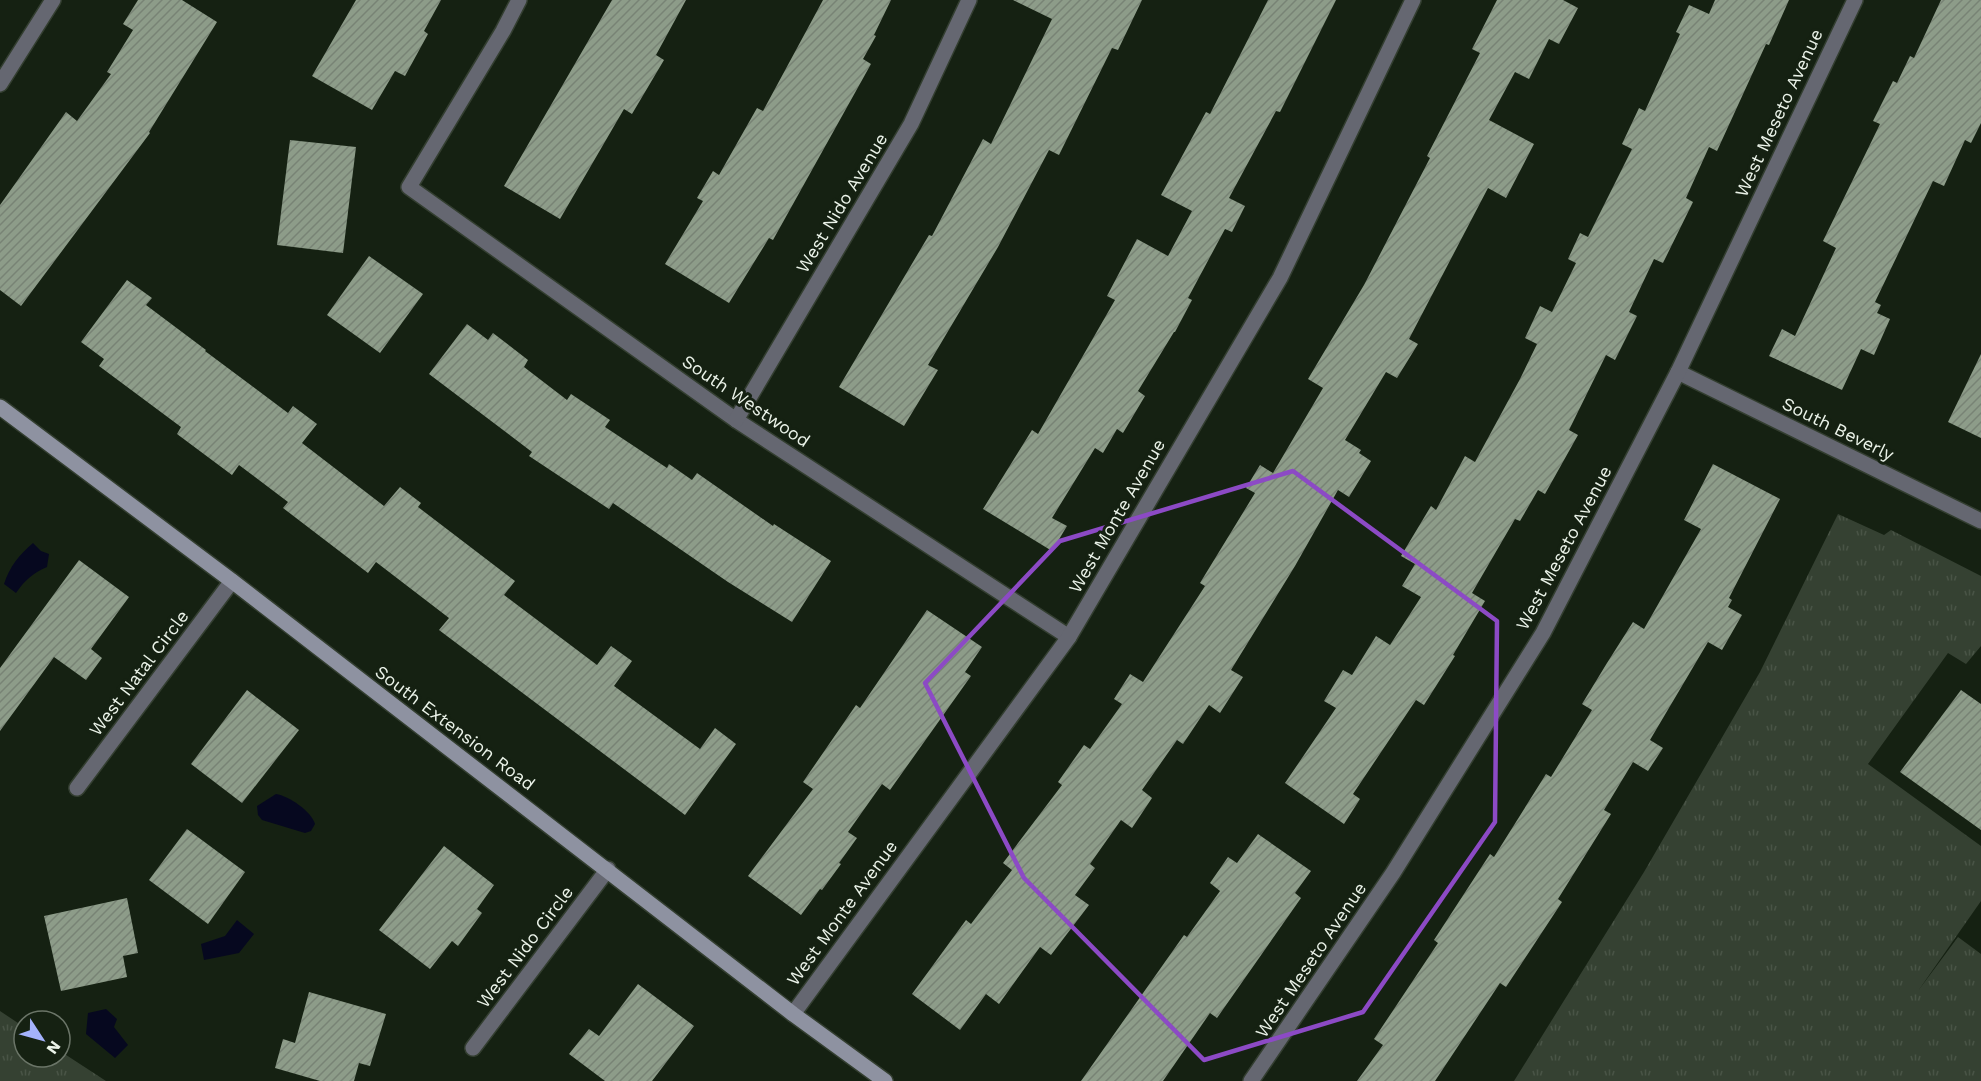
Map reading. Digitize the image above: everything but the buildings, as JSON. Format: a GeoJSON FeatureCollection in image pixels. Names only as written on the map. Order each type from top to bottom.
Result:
{"type":"FeatureCollection","features":[{"type":"Feature","properties":{"kind":"street"},"geometry":{"type":"LineString","coordinates":[[0,84],[53,0]]}},
{"type":"Feature","properties":{"kind":"street","name":"South Westwood"},"geometry":{"type":"LineString","coordinates":[[519,0],[503,31],[409,187],[736,420],[1069,637]]}},
{"type":"Feature","properties":{"kind":"street","name":"West Nido Avenue"},"geometry":{"type":"LineString","coordinates":[[736,420],[911,124],[969,0]]}},
{"type":"Feature","properties":{"kind":"street","name":"West Monte Avenue"},"geometry":{"type":"LineString","coordinates":[[793,1014],[1069,637],[1280,278],[1413,0]]}},
{"type":"Feature","properties":{"kind":"street","name":"West Meseto Avenue"},"geometry":{"type":"LineString","coordinates":[[1251,1081],[1393,873],[1543,633],[1678,372],[1854,0]]}},
{"type":"Feature","properties":{"kind":"street","name":"South Beverly"},"geometry":{"type":"LineString","coordinates":[[1678,372],[1981,521]]}},
{"type":"Feature","properties":{"kind":"street","name":"South Extension Road"},"geometry":{"type":"LineString","coordinates":[[0,407],[232,581],[793,1014],[885,1081]]}},
{"type":"Feature","properties":{"kind":"street","name":"West Natal Circle"},"geometry":{"type":"LineString","coordinates":[[77,788],[232,581]]}},
{"type":"Feature","properties":{"kind":"street","name":"West Nido Circle"},"geometry":{"type":"LineString","coordinates":[[473,1048],[608,869]]}},
{"type":"Feature","properties":{"kind":"highlighted area"},"geometry":{"type":"Polygon","coordinates":[[[1293,471],[1497,621],[1495,822],[1363,1012],[1204,1060],[1024,878],[925,683],[1060,541],[1293,471]]]}},
{"type":"Feature","properties":{"kind":"green space"},"geometry":{"type":"Polygon","coordinates":[[[1838,514],[1884,535],[1891,530],[1981,576],[1981,646],[1966,664],[1948,653],[1868,764],[1981,846],[1981,901],[1918,991],[1958,937],[1981,954],[1981,1081],[1514,1081],[1644,872],[1760,672],[1838,514]]]}},
{"type":"Feature","properties":{"kind":"green space"},"geometry":{"type":"Polygon","coordinates":[[[0,1011],[12,1019],[12,1069],[72,1069],[72,1059],[106,1081],[0,1081],[0,1011]]]}},
{"type":"Feature","properties":{"kind":"water"},"geometry":{"type":"Polygon","coordinates":[[[33,543],[41,551],[49,554],[47,567],[30,577],[16,593],[4,584],[16,561],[33,543]]]}},
{"type":"Feature","properties":{"kind":"water"},"geometry":{"type":"Polygon","coordinates":[[[276,794],[293,801],[309,814],[315,824],[311,831],[305,833],[262,820],[258,815],[257,806],[276,794]]]}},
{"type":"Feature","properties":{"kind":"water"},"geometry":{"type":"Polygon","coordinates":[[[237,920],[254,934],[239,953],[204,960],[201,944],[225,936],[237,920]]]}},
{"type":"Feature","properties":{"kind":"water"},"geometry":{"type":"Polygon","coordinates":[[[106,1009],[117,1019],[114,1027],[128,1045],[115,1058],[86,1034],[88,1013],[106,1009]]]}}]}
